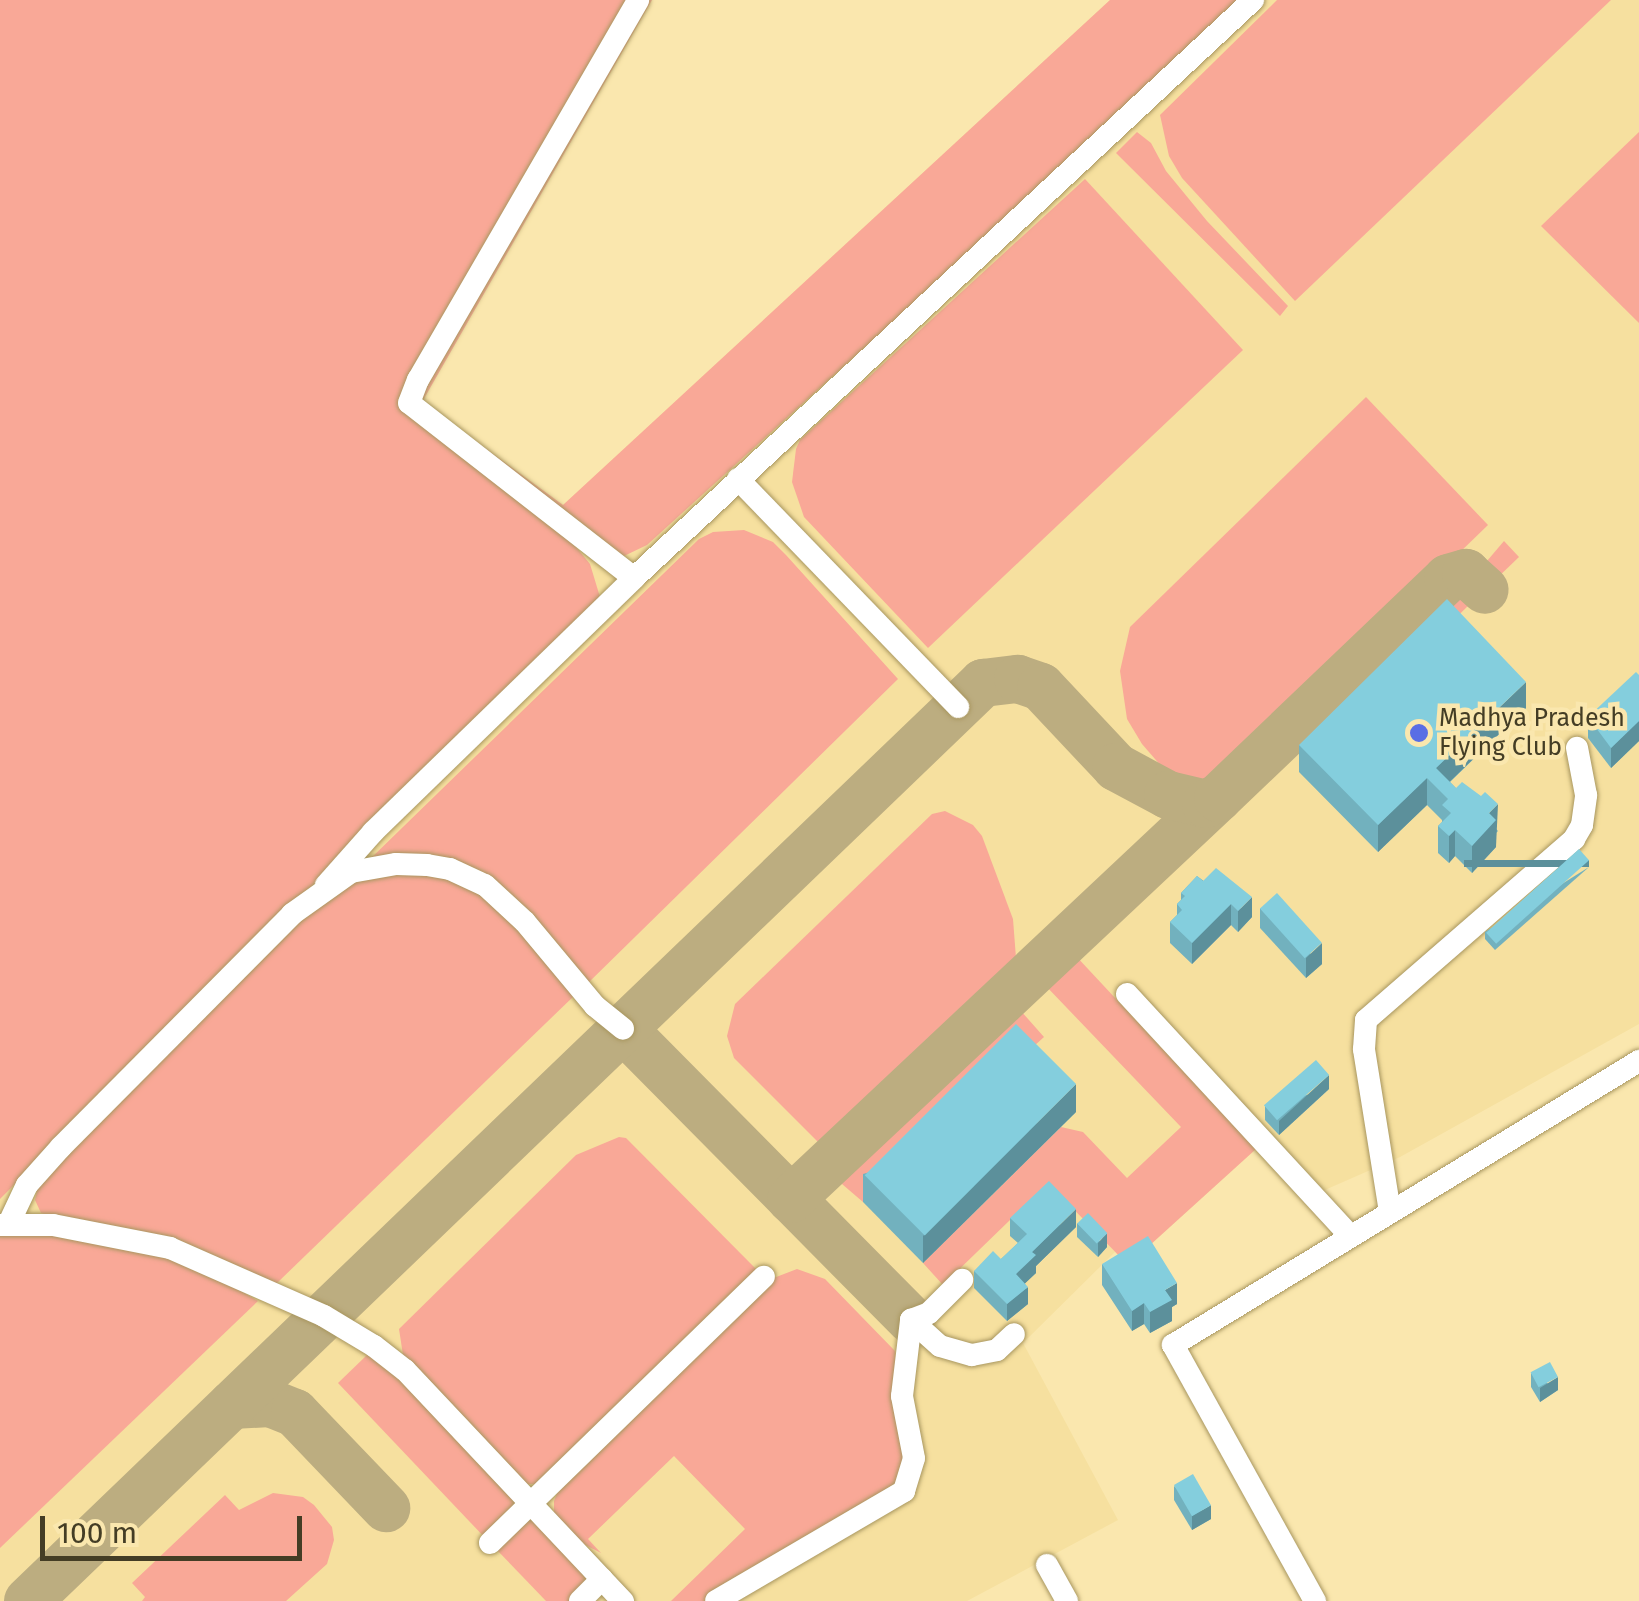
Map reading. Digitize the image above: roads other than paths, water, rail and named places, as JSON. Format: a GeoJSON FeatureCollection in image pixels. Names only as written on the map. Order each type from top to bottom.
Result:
{"type":"FeatureCollection","features":[{"type":"Feature","properties":{"kind":"street"},"geometry":{"type":"LineString","coordinates":[[634,578],[412,409],[410,400],[638,0]]}},
{"type":"Feature","properties":{"kind":"street"},"geometry":{"type":"LineString","coordinates":[[623,1601],[390,1356],[324,1316],[156,1243],[68,1227],[4,1224],[27,1186],[62,1147],[249,956],[326,886],[372,832],[634,578],[1253,0]]}},
{"type":"Feature","properties":{"kind":"street"},"geometry":{"type":"LineString","coordinates":[[738,480],[958,706]]}},
{"type":"Feature","properties":{"kind":"street"},"geometry":{"type":"LineString","coordinates":[[1390,1212],[1364,1049],[1366,1020],[1574,839],[1582,826],[1586,795],[1578,748]]}},
{"type":"Feature","properties":{"kind":"street"},"geometry":{"type":"LineString","coordinates":[[326,886],[351,872],[396,864],[450,868],[468,876],[500,894],[576,986],[623,1029]]}},
{"type":"Feature","properties":{"kind":"street"},"geometry":{"type":"LineString","coordinates":[[1127,994],[1350,1236]]}},
{"type":"Feature","properties":{"kind":"street"},"geometry":{"type":"LineString","coordinates":[[1315,1601],[1173,1345],[1639,1061]]}},
{"type":"Feature","properties":{"kind":"street"},"geometry":{"type":"LineString","coordinates":[[490,1543],[764,1277]]}},
{"type":"Feature","properties":{"kind":"street"},"geometry":{"type":"LineString","coordinates":[[910,1320],[929,1313],[962,1280]]}},
{"type":"Feature","properties":{"kind":"street"},"geometry":{"type":"LineString","coordinates":[[910,1320],[940,1346],[961,1354],[997,1350],[1014,1334]]}},
{"type":"Feature","properties":{"kind":"street"},"geometry":{"type":"LineString","coordinates":[[716,1601],[904,1491],[914,1458],[902,1396],[910,1320]]}},
{"type":"Feature","properties":{"kind":"street"},"geometry":{"type":"LineString","coordinates":[[1047,1565],[1068,1601]]}},
{"type":"Feature","properties":{"kind":"street"},"geometry":{"type":"LineString","coordinates":[[580,1601],[602,1579]]}},
{"type":"Feature","properties":{"kind":"place","name":"Madhya Pradesh Flying Club"},"geometry":{"type":"Point","coordinates":[1419,733]}}]}
